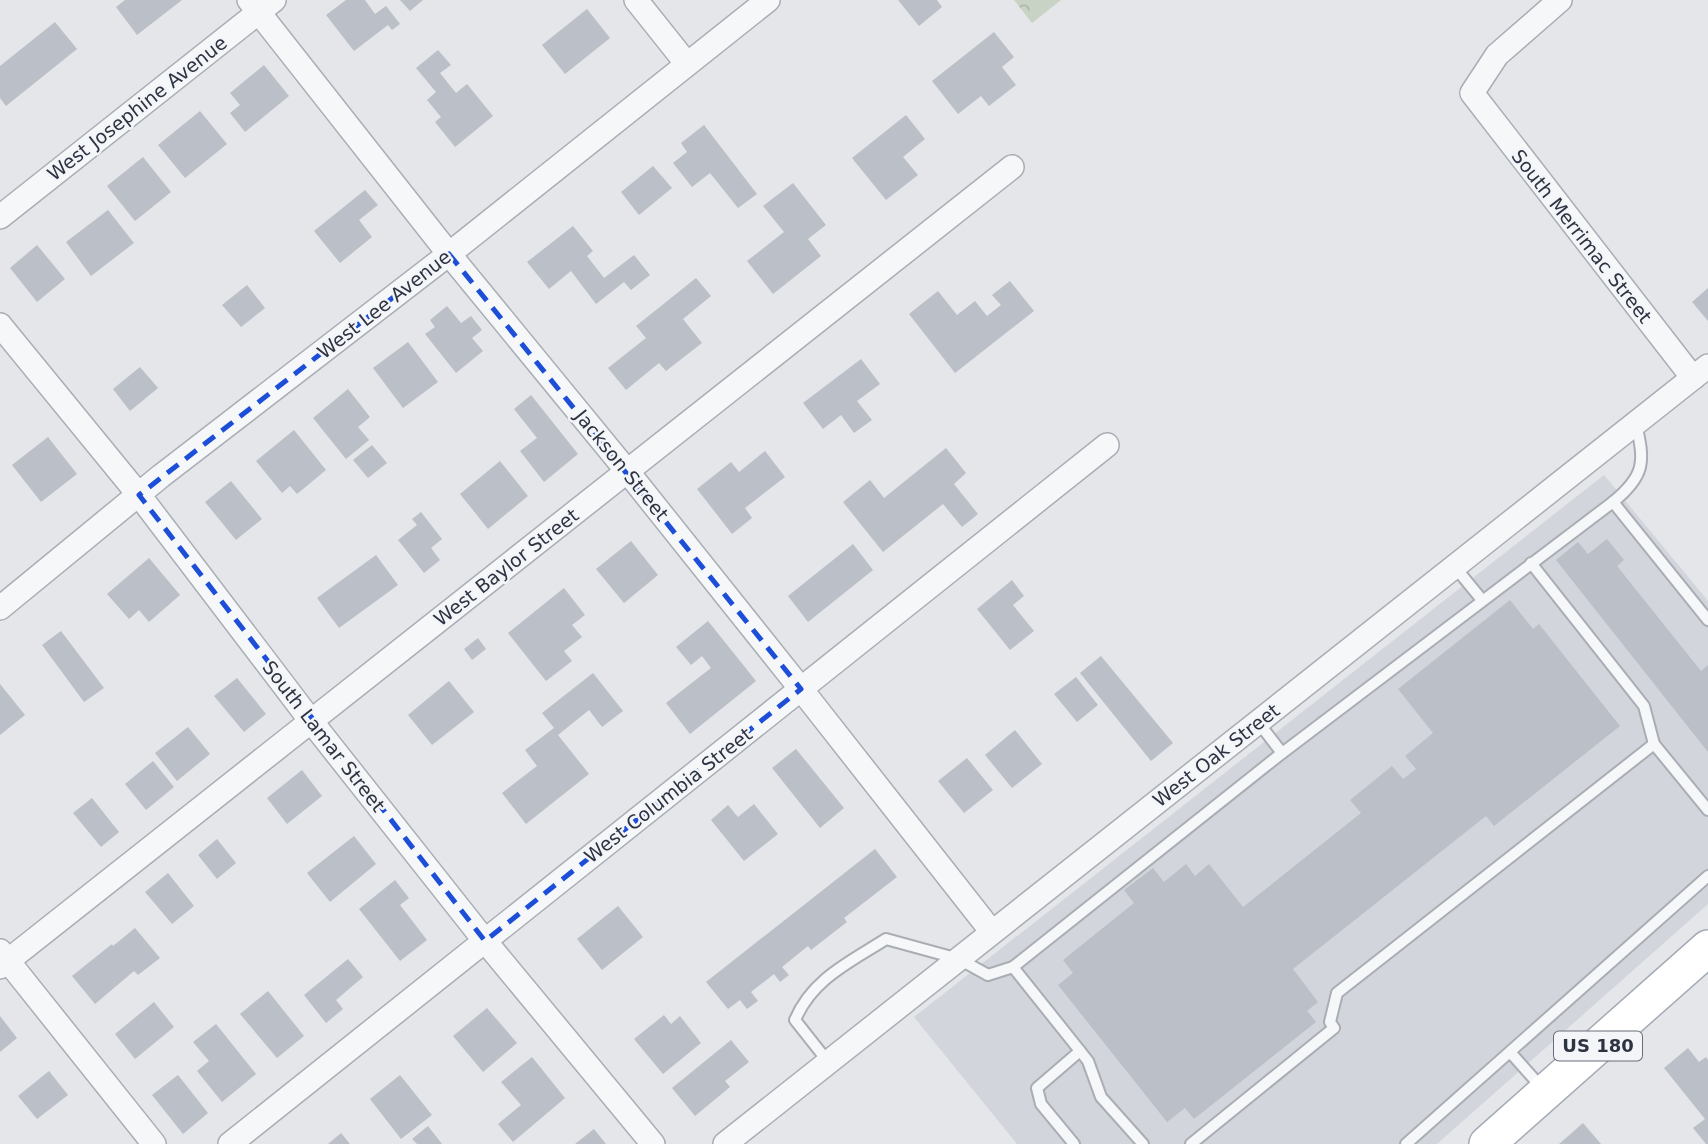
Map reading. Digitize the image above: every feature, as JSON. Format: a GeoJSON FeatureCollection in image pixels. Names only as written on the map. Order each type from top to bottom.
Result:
{"type":"FeatureCollection","features":[{"type":"Feature","properties":{"kind":"main road","name":"US 180"},"geometry":{"type":"LineString","coordinates":[[1487,1144],[1708,948]]}},
{"type":"Feature","properties":{"kind":"street"},"geometry":{"type":"LineString","coordinates":[[636,0],[688,64]]}},
{"type":"Feature","properties":{"kind":"street","name":"West Lee Avenue"},"geometry":{"type":"LineString","coordinates":[[0,608],[139,495],[449,254],[768,0]]}},
{"type":"Feature","properties":{"kind":"street","name":"South Merrimac Street"},"geometry":{"type":"LineString","coordinates":[[1560,0],[1497,55],[1472,93],[1701,372]]}},
{"type":"Feature","properties":{"kind":"street","name":"West Josephine Avenue"},"geometry":{"type":"LineString","coordinates":[[0,216],[261,4]]}},
{"type":"Feature","properties":{"kind":"street","name":"Jackson Street"},"geometry":{"type":"LineString","coordinates":[[261,4],[449,254],[627,471],[992,932]]}},
{"type":"Feature","properties":{"kind":"street","name":"West Baylor Street"},"geometry":{"type":"LineString","coordinates":[[3,960],[311,721],[1012,167]]}},
{"type":"Feature","properties":{"kind":"street","name":"South Lamar Street"},"geometry":{"type":"LineString","coordinates":[[0,325],[139,495],[311,721],[485,941],[653,1144]]}},
{"type":"Feature","properties":{"kind":"street","name":"West Oak Street"},"geometry":{"type":"LineString","coordinates":[[725,1144],[1701,372]]}},
{"type":"Feature","properties":{"kind":"street","name":"West Columbia Street"},"geometry":{"type":"LineString","coordinates":[[230,1144],[1107,446]]}},
{"type":"Feature","properties":{"kind":"street"},"geometry":{"type":"LineString","coordinates":[[3,960],[154,1144]]}},
{"type":"Feature","properties":{"kind":"lane"},"geometry":{"type":"LineString","coordinates":[[829,1063],[795,1020],[803,1001],[825,978],[886,939],[958,959],[988,975],[1013,967],[1282,753],[1632,487],[1643,455],[1636,424]]}},
{"type":"Feature","properties":{"kind":"lane"},"geometry":{"type":"LineString","coordinates":[[1613,502],[1708,620]]}},
{"type":"Feature","properties":{"kind":"lane"},"geometry":{"type":"LineString","coordinates":[[1531,563],[1644,706],[1654,744],[1708,810]]}},
{"type":"Feature","properties":{"kind":"lane"},"geometry":{"type":"LineString","coordinates":[[1455,567],[1482,600]]}},
{"type":"Feature","properties":{"kind":"lane"},"geometry":{"type":"LineString","coordinates":[[1258,723],[1282,753]]}},
{"type":"Feature","properties":{"kind":"lane"},"geometry":{"type":"LineString","coordinates":[[1191,1144],[1334,1028],[1330,1022],[1338,993],[1654,744]]}},
{"type":"Feature","properties":{"kind":"lane"},"geometry":{"type":"LineString","coordinates":[[1406,1144],[1708,876]]}},
{"type":"Feature","properties":{"kind":"lane"},"geometry":{"type":"LineString","coordinates":[[1013,967],[1088,1061],[1101,1097],[1143,1144]]}},
{"type":"Feature","properties":{"kind":"lane"},"geometry":{"type":"LineString","coordinates":[[1074,1144],[1041,1104],[1037,1088],[1080,1051]]}},
{"type":"Feature","properties":{"kind":"lane"},"geometry":{"type":"LineString","coordinates":[[1510,1052],[1546,1092]]}},
{"type":"Feature","properties":{"kind":"highlighted area"},"geometry":{"type":"Polygon","coordinates":[[[449,254],[801,689],[485,941],[139,495],[449,254]]]}},
{"type":"Feature","properties":{"kind":"shaded area"},"geometry":{"type":"Polygon","coordinates":[[[1604,475],[1708,601],[1708,904],[1437,1144],[1017,1144],[914,1017],[1604,475]]]}},
{"type":"Feature","properties":{"kind":"green space"},"geometry":{"type":"Polygon","coordinates":[[[1014,0],[1061,0],[1032,23],[1014,0]]]}},
{"type":"Feature","properties":{"kind":"building"},"geometry":{"type":"Polygon","coordinates":[[[125,0],[182,0],[137,35],[116,7],[125,0]]]}},
{"type":"Feature","properties":{"kind":"building"},"geometry":{"type":"Polygon","coordinates":[[[346,0],[365,0],[375,14],[386,6],[400,24],[392,30],[388,25],[354,51],[326,15],[346,0]]]}},
{"type":"Feature","properties":{"kind":"building"},"geometry":{"type":"Polygon","coordinates":[[[400,0],[423,0],[410,11],[400,0]]]}},
{"type":"Feature","properties":{"kind":"building"},"geometry":{"type":"Polygon","coordinates":[[[898,0],[937,0],[942,7],[919,26],[898,0]]]}},
{"type":"Feature","properties":{"kind":"building"},"geometry":{"type":"Polygon","coordinates":[[[587,9],[610,38],[565,74],[542,45],[587,9]]]}},
{"type":"Feature","properties":{"kind":"building"},"geometry":{"type":"Polygon","coordinates":[[[55,22],[77,49],[6,106],[0,98],[0,66],[55,22]]]}},
{"type":"Feature","properties":{"kind":"building"},"geometry":{"type":"Polygon","coordinates":[[[994,32],[1014,57],[1002,67],[1016,85],[989,106],[981,96],[958,114],[932,81],[994,32]]]}},
{"type":"Feature","properties":{"kind":"building"},"geometry":{"type":"Polygon","coordinates":[[[438,50],[451,65],[440,73],[456,93],[467,84],[493,116],[455,147],[435,122],[441,117],[427,100],[436,92],[416,68],[438,50]]]}},
{"type":"Feature","properties":{"kind":"building"},"geometry":{"type":"Polygon","coordinates":[[[264,65],[289,96],[245,132],[230,113],[240,105],[230,93],[264,65]]]}},
{"type":"Feature","properties":{"kind":"building"},"geometry":{"type":"Polygon","coordinates":[[[200,111],[227,144],[185,178],[158,145],[200,111]]]}},
{"type":"Feature","properties":{"kind":"building"},"geometry":{"type":"Polygon","coordinates":[[[906,115],[925,139],[903,157],[918,175],[886,200],[852,158],[906,115]]]}},
{"type":"Feature","properties":{"kind":"building"},"geometry":{"type":"Polygon","coordinates":[[[704,125],[757,194],[738,208],[710,173],[692,187],[673,163],[687,152],[681,143],[704,125]]]}},
{"type":"Feature","properties":{"kind":"building"},"geometry":{"type":"Polygon","coordinates":[[[143,157],[171,192],[135,221],[107,186],[143,157]]]}},
{"type":"Feature","properties":{"kind":"building"},"geometry":{"type":"Polygon","coordinates":[[[653,166],[672,188],[639,215],[621,192],[653,166]]]}},
{"type":"Feature","properties":{"kind":"building"},"geometry":{"type":"Polygon","coordinates":[[[793,183],[826,225],[808,239],[821,256],[773,294],[747,261],[784,232],[763,206],[793,183]]]}},
{"type":"Feature","properties":{"kind":"building"},"geometry":{"type":"Polygon","coordinates":[[[365,190],[378,205],[359,220],[372,237],[340,263],[314,231],[365,190]]]}},
{"type":"Feature","properties":{"kind":"building"},"geometry":{"type":"Polygon","coordinates":[[[108,210],[134,243],[91,276],[66,242],[108,210]]]}},
{"type":"Feature","properties":{"kind":"building"},"geometry":{"type":"Polygon","coordinates":[[[573,226],[593,251],[587,256],[604,278],[634,255],[650,275],[631,290],[624,282],[596,304],[571,271],[549,289],[527,262],[573,226]]]}},
{"type":"Feature","properties":{"kind":"building"},"geometry":{"type":"Polygon","coordinates":[[[37,245],[65,279],[37,302],[10,268],[37,245]]]}},
{"type":"Feature","properties":{"kind":"building"},"geometry":{"type":"Polygon","coordinates":[[[696,278],[711,296],[683,319],[702,343],[666,371],[659,363],[626,390],[608,368],[646,338],[636,326],[696,278]]]}},
{"type":"Feature","properties":{"kind":"building"},"geometry":{"type":"Polygon","coordinates":[[[1010,281],[1034,311],[955,373],[909,314],[938,291],[957,315],[975,301],[987,316],[1001,305],[992,295],[1010,281]]]}},
{"type":"Feature","properties":{"kind":"building"},"geometry":{"type":"Polygon","coordinates":[[[247,285],[265,308],[241,327],[222,305],[247,285]]]}},
{"type":"Feature","properties":{"kind":"building"},"geometry":{"type":"Polygon","coordinates":[[[1708,288],[1708,321],[1692,302],[1708,288]]]}},
{"type":"Feature","properties":{"kind":"building"},"geometry":{"type":"Polygon","coordinates":[[[447,306],[461,323],[471,316],[482,330],[472,338],[483,351],[456,373],[425,334],[435,327],[430,320],[447,306]]]}},
{"type":"Feature","properties":{"kind":"building"},"geometry":{"type":"Polygon","coordinates":[[[408,342],[438,382],[403,408],[373,368],[408,342]]]}},
{"type":"Feature","properties":{"kind":"building"},"geometry":{"type":"Polygon","coordinates":[[[861,359],[880,384],[857,401],[872,420],[854,433],[841,415],[823,429],[803,403],[861,359]]]}},
{"type":"Feature","properties":{"kind":"building"},"geometry":{"type":"Polygon","coordinates":[[[140,367],[158,388],[130,411],[113,389],[140,367]]]}},
{"type":"Feature","properties":{"kind":"building"},"geometry":{"type":"Polygon","coordinates":[[[348,389],[370,417],[358,427],[369,440],[346,459],[313,418],[348,389]]]}},
{"type":"Feature","properties":{"kind":"building"},"geometry":{"type":"Polygon","coordinates":[[[531,395],[578,454],[544,482],[520,451],[537,438],[514,409],[531,395]]]}},
{"type":"Feature","properties":{"kind":"building"},"geometry":{"type":"Polygon","coordinates":[[[294,430],[326,470],[297,494],[290,486],[282,493],[256,461],[294,430]]]}},
{"type":"Feature","properties":{"kind":"building"},"geometry":{"type":"Polygon","coordinates":[[[48,437],[77,474],[41,502],[12,465],[48,437]]]}},
{"type":"Feature","properties":{"kind":"building"},"geometry":{"type":"Polygon","coordinates":[[[372,445],[387,463],[368,478],[353,460],[372,445]]]}},
{"type":"Feature","properties":{"kind":"building"},"geometry":{"type":"Polygon","coordinates":[[[946,448],[966,473],[954,484],[978,514],[962,527],[943,504],[883,552],[843,502],[870,480],[884,498],[946,448]]]}},
{"type":"Feature","properties":{"kind":"building"},"geometry":{"type":"Polygon","coordinates":[[[765,451],[785,477],[745,508],[752,518],[732,534],[697,489],[731,462],[739,472],[765,451]]]}},
{"type":"Feature","properties":{"kind":"building"},"geometry":{"type":"Polygon","coordinates":[[[500,461],[528,496],[488,529],[460,494],[500,461]]]}},
{"type":"Feature","properties":{"kind":"building"},"geometry":{"type":"Polygon","coordinates":[[[231,481],[262,519],[236,540],[205,502],[231,481]]]}},
{"type":"Feature","properties":{"kind":"building"},"geometry":{"type":"Polygon","coordinates":[[[421,512],[442,539],[431,548],[440,560],[424,573],[398,540],[417,525],[412,519],[421,512]]]}},
{"type":"Feature","properties":{"kind":"building"},"geometry":{"type":"Polygon","coordinates":[[[1607,539],[1624,560],[1617,566],[1701,671],[1708,665],[1708,752],[1556,560],[1578,542],[1588,554],[1607,539]]]}},
{"type":"Feature","properties":{"kind":"building"},"geometry":{"type":"Polygon","coordinates":[[[631,541],[658,575],[624,603],[596,569],[631,541]]]}},
{"type":"Feature","properties":{"kind":"building"},"geometry":{"type":"Polygon","coordinates":[[[853,544],[873,570],[808,622],[788,596],[853,544]]]}},
{"type":"Feature","properties":{"kind":"building"},"geometry":{"type":"Polygon","coordinates":[[[376,555],[398,585],[339,628],[317,598],[376,555]]]}},
{"type":"Feature","properties":{"kind":"building"},"geometry":{"type":"Polygon","coordinates":[[[149,558],[180,595],[149,622],[139,610],[129,619],[107,594],[149,558]]]}},
{"type":"Feature","properties":{"kind":"building"},"geometry":{"type":"Polygon","coordinates":[[[1012,580],[1024,596],[1013,605],[1034,631],[1010,650],[977,609],[1012,580]]]}},
{"type":"Feature","properties":{"kind":"building"},"geometry":{"type":"Polygon","coordinates":[[[564,588],[585,615],[572,625],[582,637],[564,651],[572,661],[546,681],[508,633],[564,588]]]}},
{"type":"Feature","properties":{"kind":"building"},"geometry":{"type":"Polygon","coordinates":[[[1510,600],[1533,629],[1539,624],[1620,726],[1494,826],[1486,816],[1293,969],[1318,1002],[1307,1011],[1316,1022],[1194,1119],[1185,1108],[1167,1122],[1058,985],[1073,973],[1063,960],[1134,903],[1124,890],[1153,868],[1164,882],[1186,864],[1195,876],[1209,864],[1243,907],[1361,813],[1350,800],[1392,766],[1403,779],[1416,769],[1405,756],[1433,733],[1398,689],[1510,600]]]}},
{"type":"Feature","properties":{"kind":"building"},"geometry":{"type":"Polygon","coordinates":[[[708,621],[756,681],[690,734],[666,703],[711,668],[702,656],[691,665],[676,647],[708,621]]]}},
{"type":"Feature","properties":{"kind":"building"},"geometry":{"type":"Polygon","coordinates":[[[61,631],[104,688],[84,702],[42,645],[61,631]]]}},
{"type":"Feature","properties":{"kind":"building"},"geometry":{"type":"Polygon","coordinates":[[[478,638],[486,649],[472,660],[464,649],[478,638]]]}},
{"type":"Feature","properties":{"kind":"building"},"geometry":{"type":"Polygon","coordinates":[[[1101,656],[1173,743],[1151,761],[1080,673],[1101,656]]]}},
{"type":"Feature","properties":{"kind":"building"},"geometry":{"type":"Polygon","coordinates":[[[593,673],[623,711],[602,727],[589,710],[558,735],[589,774],[526,824],[502,793],[537,766],[525,750],[554,728],[542,713],[593,673]]]}},
{"type":"Feature","properties":{"kind":"building"},"geometry":{"type":"Polygon","coordinates":[[[1076,677],[1098,705],[1077,722],[1054,694],[1076,677]]]}},
{"type":"Feature","properties":{"kind":"building"},"geometry":{"type":"Polygon","coordinates":[[[237,678],[266,714],[244,732],[214,696],[237,678]]]}},
{"type":"Feature","properties":{"kind":"building"},"geometry":{"type":"Polygon","coordinates":[[[449,681],[474,712],[432,745],[408,715],[449,681]]]}},
{"type":"Feature","properties":{"kind":"building"},"geometry":{"type":"Polygon","coordinates":[[[0,684],[25,715],[0,735],[0,684]]]}},
{"type":"Feature","properties":{"kind":"building"},"geometry":{"type":"Polygon","coordinates":[[[188,727],[210,754],[177,781],[155,753],[188,727]]]}},
{"type":"Feature","properties":{"kind":"building"},"geometry":{"type":"Polygon","coordinates":[[[1015,730],[1042,764],[1012,788],[985,755],[1015,730]]]}},
{"type":"Feature","properties":{"kind":"building"},"geometry":{"type":"Polygon","coordinates":[[[796,749],[844,808],[820,828],[772,768],[796,749]]]}},
{"type":"Feature","properties":{"kind":"building"},"geometry":{"type":"Polygon","coordinates":[[[967,758],[993,790],[964,813],[938,781],[967,758]]]}},
{"type":"Feature","properties":{"kind":"building"},"geometry":{"type":"Polygon","coordinates":[[[153,761],[174,787],[146,810],[125,784],[153,761]]]}},
{"type":"Feature","properties":{"kind":"building"},"geometry":{"type":"Polygon","coordinates":[[[302,770],[322,796],[287,824],[267,798],[302,770]]]}},
{"type":"Feature","properties":{"kind":"building"},"geometry":{"type":"Polygon","coordinates":[[[92,798],[119,832],[101,847],[73,813],[92,798]]]}},
{"type":"Feature","properties":{"kind":"building"},"geometry":{"type":"Polygon","coordinates":[[[754,804],[778,834],[744,861],[711,820],[728,805],[738,817],[754,804]]]}},
{"type":"Feature","properties":{"kind":"building"},"geometry":{"type":"Polygon","coordinates":[[[354,836],[376,864],[330,902],[307,873],[354,836]]]}},
{"type":"Feature","properties":{"kind":"building"},"geometry":{"type":"Polygon","coordinates":[[[217,839],[236,863],[217,879],[198,855],[217,839]]]}},
{"type":"Feature","properties":{"kind":"building"},"geometry":{"type":"Polygon","coordinates":[[[875,849],[897,877],[844,918],[847,922],[811,950],[808,946],[782,967],[789,975],[780,982],[774,974],[751,992],[758,1001],[747,1009],[740,1000],[728,1009],[706,982],[875,849]]]}},
{"type":"Feature","properties":{"kind":"building"},"geometry":{"type":"Polygon","coordinates":[[[168,873],[194,906],[172,924],[145,892],[168,873]]]}},
{"type":"Feature","properties":{"kind":"building"},"geometry":{"type":"Polygon","coordinates":[[[395,880],[409,898],[400,905],[427,940],[400,961],[359,909],[395,880]]]}},
{"type":"Feature","properties":{"kind":"building"},"geometry":{"type":"Polygon","coordinates":[[[618,906],[643,937],[602,970],[577,939],[618,906]]]}},
{"type":"Feature","properties":{"kind":"building"},"geometry":{"type":"Polygon","coordinates":[[[135,928],[160,958],[138,975],[134,971],[95,1004],[72,976],[135,928]]]}},
{"type":"Feature","properties":{"kind":"building"},"geometry":{"type":"Polygon","coordinates":[[[348,959],[363,977],[336,1000],[343,1009],[326,1023],[304,995],[348,959]]]}},
{"type":"Feature","properties":{"kind":"building"},"geometry":{"type":"Polygon","coordinates":[[[268,991],[304,1036],[277,1058],[240,1014],[268,991]]]}},
{"type":"Feature","properties":{"kind":"building"},"geometry":{"type":"Polygon","coordinates":[[[154,1002],[174,1027],[135,1059],[115,1034],[154,1002]]]}},
{"type":"Feature","properties":{"kind":"building"},"geometry":{"type":"Polygon","coordinates":[[[487,1008],[517,1043],[483,1072],[453,1036],[487,1008]]]}},
{"type":"Feature","properties":{"kind":"building"},"geometry":{"type":"Polygon","coordinates":[[[664,1015],[671,1024],[680,1016],[701,1043],[663,1074],[634,1039],[664,1015]]]}},
{"type":"Feature","properties":{"kind":"building"},"geometry":{"type":"Polygon","coordinates":[[[0,1016],[17,1038],[0,1052],[0,1016]]]}},
{"type":"Feature","properties":{"kind":"building"},"geometry":{"type":"Polygon","coordinates":[[[216,1024],[256,1074],[222,1102],[197,1071],[209,1061],[193,1042],[216,1024]]]}},
{"type":"Feature","properties":{"kind":"building"},"geometry":{"type":"Polygon","coordinates":[[[731,1040],[749,1062],[725,1081],[730,1087],[695,1116],[672,1088],[731,1040]]]}},
{"type":"Feature","properties":{"kind":"building"},"geometry":{"type":"Polygon","coordinates":[[[1688,1048],[1699,1062],[1706,1057],[1708,1060],[1708,1144],[1693,1128],[1705,1119],[1664,1068],[1688,1048]]]}},
{"type":"Feature","properties":{"kind":"building"},"geometry":{"type":"Polygon","coordinates":[[[532,1057],[565,1098],[513,1142],[498,1124],[521,1105],[501,1082],[532,1057]]]}},
{"type":"Feature","properties":{"kind":"building"},"geometry":{"type":"Polygon","coordinates":[[[49,1071],[68,1095],[37,1119],[18,1096],[49,1071]]]}},
{"type":"Feature","properties":{"kind":"building"},"geometry":{"type":"Polygon","coordinates":[[[178,1075],[208,1113],[183,1134],[152,1095],[178,1075]]]}},
{"type":"Feature","properties":{"kind":"building"},"geometry":{"type":"Polygon","coordinates":[[[400,1075],[432,1115],[401,1139],[370,1099],[400,1075]]]}},
{"type":"Feature","properties":{"kind":"building"},"geometry":{"type":"Polygon","coordinates":[[[1583,1123],[1601,1144],[1559,1144],[1583,1123]]]}},
{"type":"Feature","properties":{"kind":"building"},"geometry":{"type":"Polygon","coordinates":[[[428,1126],[442,1144],[417,1144],[412,1139],[428,1126]]]}},
{"type":"Feature","properties":{"kind":"building"},"geometry":{"type":"Polygon","coordinates":[[[594,1129],[606,1144],[575,1144],[594,1129]]]}},
{"type":"Feature","properties":{"kind":"building"},"geometry":{"type":"Polygon","coordinates":[[[341,1133],[350,1144],[328,1144],[341,1133]]]}}]}
